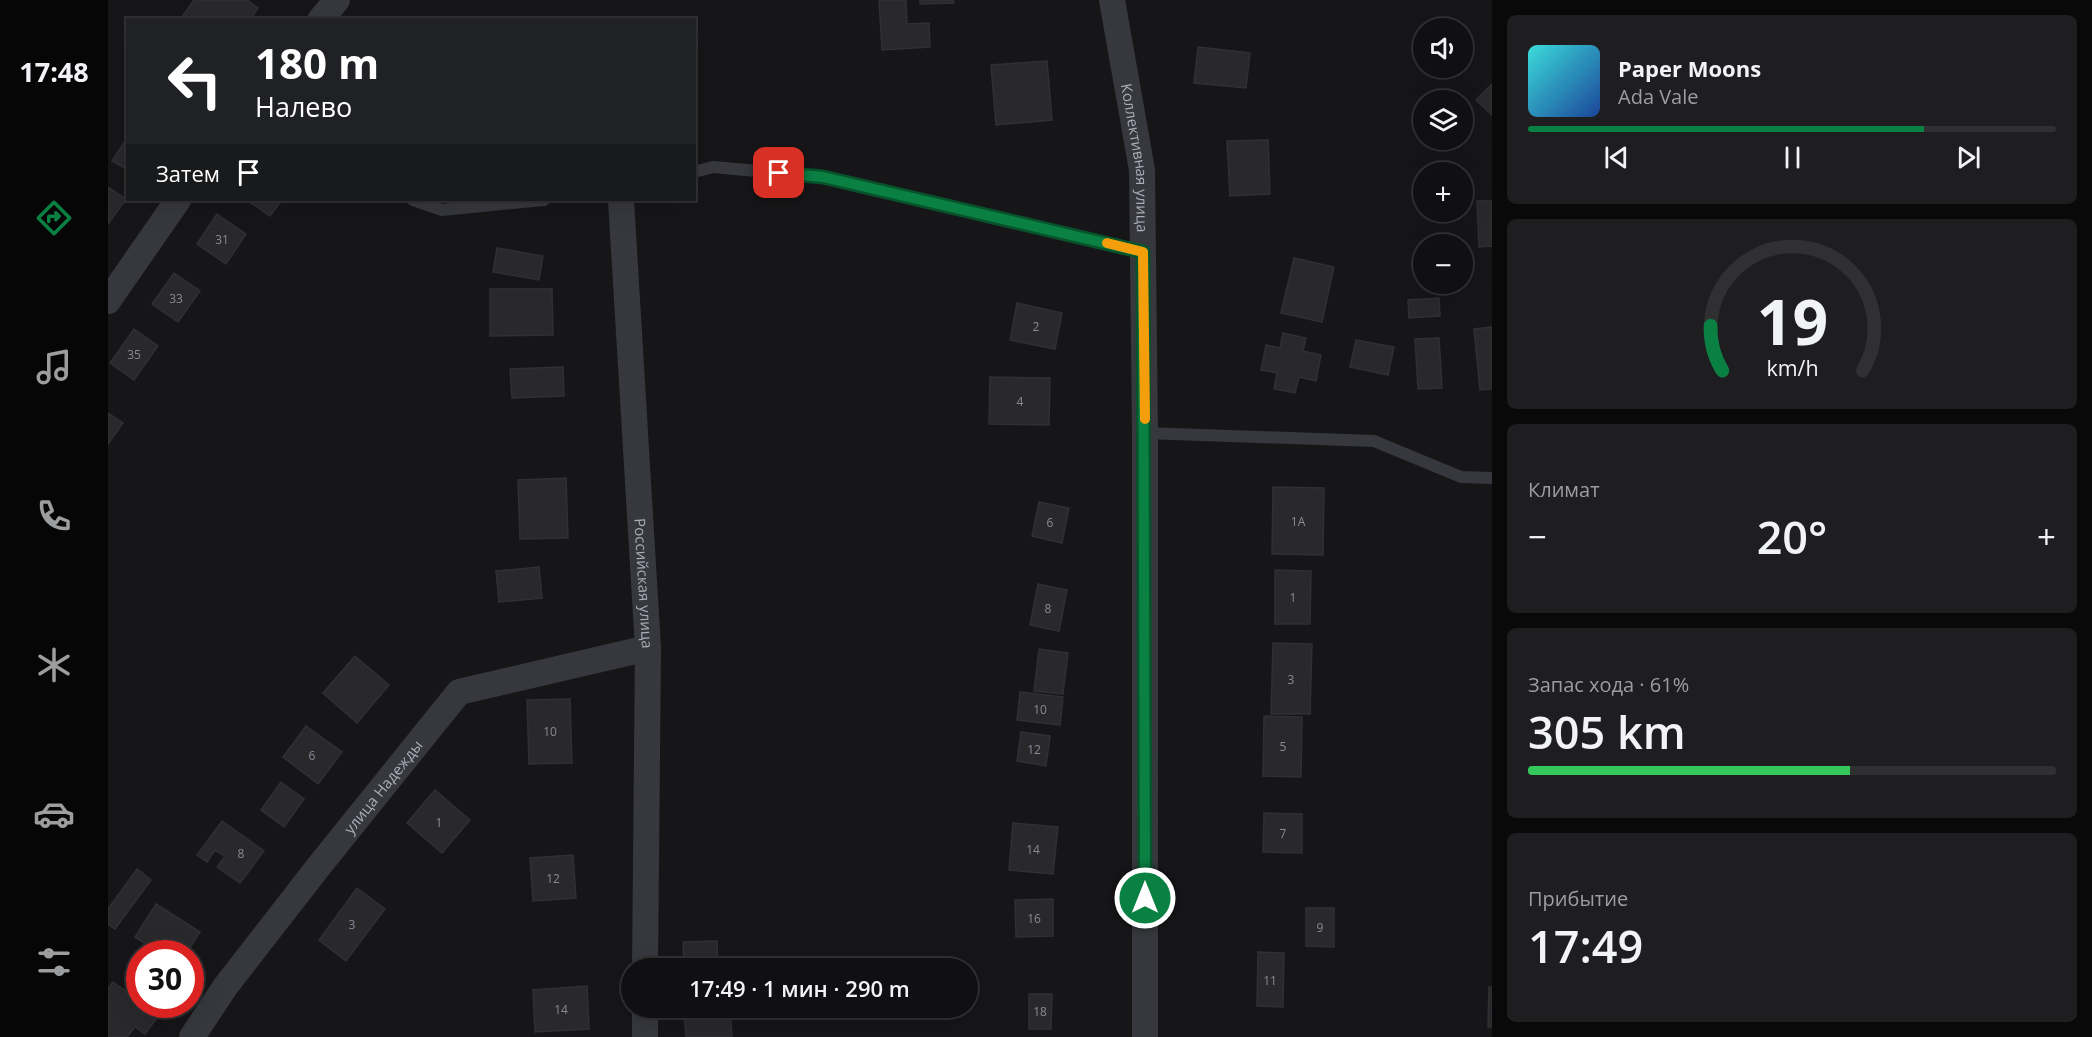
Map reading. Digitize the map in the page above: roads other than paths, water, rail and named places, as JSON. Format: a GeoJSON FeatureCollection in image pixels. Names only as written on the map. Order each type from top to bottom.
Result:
{"type":"FeatureCollection","features":[{"type":"Feature","properties":{"kind":"street","name":"Коллективная улица"},"geometry":{"type":"LineString","coordinates":[[1112,0],[1142,170],[1145,433],[1145,1037]]}},
{"type":"Feature","properties":{"kind":"street"},"geometry":{"type":"LineString","coordinates":[[108,301],[177,201]]}},
{"type":"Feature","properties":{"kind":"street","name":"Российская улица"},"geometry":{"type":"LineString","coordinates":[[621,201],[648,648],[645,958]]}},
{"type":"Feature","properties":{"kind":"street","name":"улица Надежды"},"geometry":{"type":"LineString","coordinates":[[192,1037],[225,987],[459,692],[648,648]]}},
{"type":"Feature","properties":{"kind":"street"},"geometry":{"type":"LineString","coordinates":[[645,1018],[645,1037]]}},
{"type":"Feature","properties":{"kind":"lane"},"geometry":{"type":"LineString","coordinates":[[696,171],[713,167],[823,177],[1143,252]]}},
{"type":"Feature","properties":{"kind":"lane"},"geometry":{"type":"LineString","coordinates":[[416,201],[442,210],[534,201]]}},
{"type":"Feature","properties":{"kind":"lane"},"geometry":{"type":"LineString","coordinates":[[1145,433],[1374,441],[1461,477],[1492,478]]}}]}
